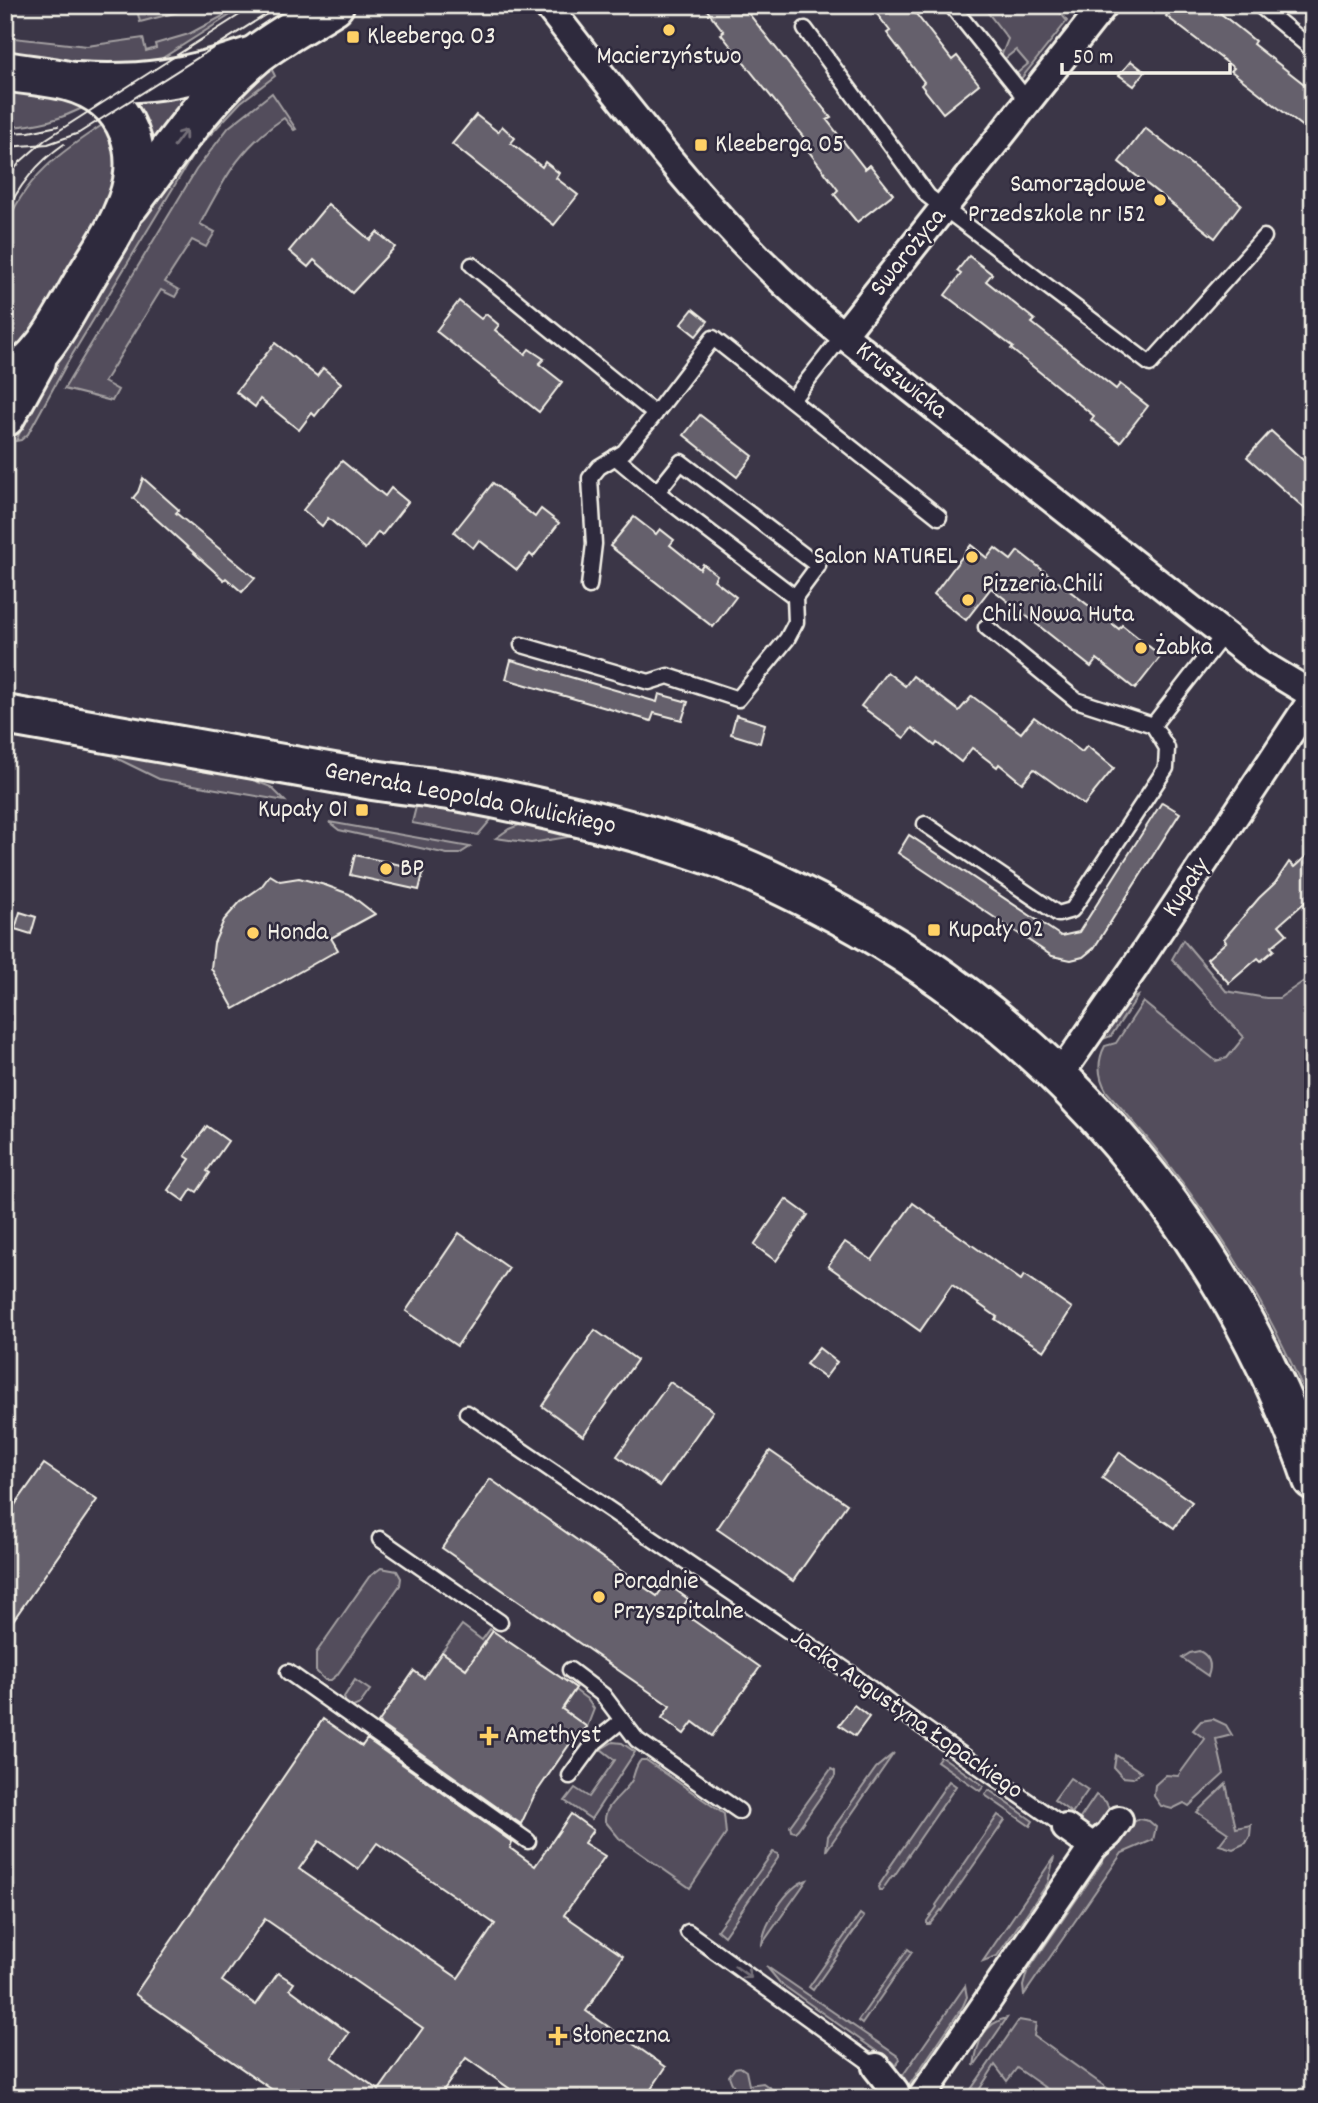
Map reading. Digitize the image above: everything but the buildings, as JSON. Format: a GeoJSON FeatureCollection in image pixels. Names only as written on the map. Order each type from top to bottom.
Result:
{"type":"FeatureCollection","features":[{"type":"Feature","properties":{"kind":"main road"},"geometry":{"type":"LineString","coordinates":[[5,417],[124,212],[194,119],[224,85],[258,54],[334,5]]}},
{"type":"Feature","properties":{"kind":"main road"},"geometry":{"type":"LineString","coordinates":[[5,71],[69,81],[132,84],[161,82],[222,67],[258,54]]}},
{"type":"Feature","properties":{"kind":"main road"},"geometry":{"type":"LineString","coordinates":[[69,81],[106,100],[117,110],[128,127],[133,140],[135,164],[124,212]]}},
{"type":"Feature","properties":{"kind":"main road"},"geometry":{"type":"LineString","coordinates":[[5,380],[18,373],[46,344]]}},
{"type":"Feature","properties":{"kind":"main road","name":"Generała Leopolda Okulickiego"},"geometry":{"type":"LineString","coordinates":[[5,715],[527,805],[612,825],[715,857],[774,881],[880,937],[966,997],[1059,1076],[1156,1184],[1205,1255],[1266,1364],[1313,1480]]}},
{"type":"Feature","properties":{"kind":"street","name":"Kruszwicka"},"geometry":{"type":"LineString","coordinates":[[547,5],[716,215],[785,286],[843,335],[1224,634],[1272,671],[1313,696]]}},
{"type":"Feature","properties":{"kind":"street","name":"Swarożyca"},"geometry":{"type":"LineString","coordinates":[[843,335],[1104,5]]}},
{"type":"Feature","properties":{"kind":"street","name":"Kupały"},"geometry":{"type":"LineString","coordinates":[[1059,1076],[1135,967],[1313,696]]}},
{"type":"Feature","properties":{"kind":"street"},"geometry":{"type":"LineString","coordinates":[[921,2098],[1093,1847],[1109,1834],[1119,1819]]}},
{"type":"Feature","properties":{"kind":"street","name":"Jacka Augustyna Łopackiego"},"geometry":{"type":"LineString","coordinates":[[1066,1828],[1093,1847]]}},
{"type":"Feature","properties":{"kind":"street"},"geometry":{"type":"LineString","coordinates":[[876,2067],[895,2091],[897,2098]]}},
{"type":"Feature","properties":{"kind":"lane"},"geometry":{"type":"LineString","coordinates":[[951,5],[1019,90],[1026,105]]}},
{"type":"Feature","properties":{"kind":"lane"},"geometry":{"type":"LineString","coordinates":[[1259,5],[1313,50]]}},
{"type":"Feature","properties":{"kind":"lane"},"geometry":{"type":"LineString","coordinates":[[805,29],[928,196],[1150,364],[1264,237]]}},
{"type":"Feature","properties":{"kind":"lane"},"geometry":{"type":"LineString","coordinates":[[472,265],[655,414]]}},
{"type":"Feature","properties":{"kind":"lane"},"geometry":{"type":"LineString","coordinates":[[792,400],[843,335]]}},
{"type":"Feature","properties":{"kind":"lane"},"geometry":{"type":"LineString","coordinates":[[589,586],[594,544],[590,478],[598,467],[624,452],[713,338],[939,517]]}},
{"type":"Feature","properties":{"kind":"lane"},"geometry":{"type":"LineString","coordinates":[[615,457],[795,597]]}},
{"type":"Feature","properties":{"kind":"lane"},"geometry":{"type":"LineString","coordinates":[[522,645],[649,682],[668,676],[738,699],[787,639],[796,622],[795,597],[818,566],[681,462],[657,492]]}},
{"type":"Feature","properties":{"kind":"lane"},"geometry":{"type":"LineString","coordinates":[[925,824],[1058,914],[1072,910],[1166,768],[1167,748],[1153,725],[1076,700],[986,627]]}},
{"type":"Feature","properties":{"kind":"lane"},"geometry":{"type":"LineString","coordinates":[[1153,725],[1224,634]]}},
{"type":"Feature","properties":{"kind":"lane","name":"Jacka Augustyna Łopackiego"},"geometry":{"type":"LineString","coordinates":[[467,1413],[849,1672],[1066,1828]]}},
{"type":"Feature","properties":{"kind":"lane"},"geometry":{"type":"LineString","coordinates":[[380,1539],[500,1622]]}},
{"type":"Feature","properties":{"kind":"lane"},"geometry":{"type":"LineString","coordinates":[[570,1670],[603,1695],[637,1740],[739,1811]]}},
{"type":"Feature","properties":{"kind":"lane"},"geometry":{"type":"LineString","coordinates":[[288,1672],[528,1841]]}},
{"type":"Feature","properties":{"kind":"lane"},"geometry":{"type":"LineString","coordinates":[[570,1776],[595,1742],[621,1721]]}},
{"type":"Feature","properties":{"kind":"lane"},"geometry":{"type":"LineString","coordinates":[[688,1932],[876,2067]]}},
{"type":"Feature","properties":{"kind":"shaded area"},"geometry":{"type":"Polygon","coordinates":[[[153,5],[180,5],[182,11],[140,22],[137,10],[153,5]]]}},
{"type":"Feature","properties":{"kind":"shaded area"},"geometry":{"type":"Polygon","coordinates":[[[982,5],[1029,5],[1032,8],[1036,5],[1054,5],[1067,21],[1020,80],[1015,75],[1028,64],[1016,50],[1002,61],[1000,59],[1008,39],[982,5]]]}},
{"type":"Feature","properties":{"kind":"shaded area"},"geometry":{"type":"Polygon","coordinates":[[[232,11],[235,12],[142,71],[107,70],[5,56],[5,37],[87,46],[143,38],[146,51],[156,48],[155,44],[189,34],[232,11]]]}},
{"type":"Feature","properties":{"kind":"shaded area"},"geometry":{"type":"Polygon","coordinates":[[[272,70],[275,76],[241,102],[196,150],[66,365],[28,434],[16,441],[37,393],[170,162],[259,75],[272,70]]]}},
{"type":"Feature","properties":{"kind":"shaded area"},"geometry":{"type":"Polygon","coordinates":[[[5,84],[88,105],[48,121],[5,127],[5,84]]]}},
{"type":"Feature","properties":{"kind":"shaded area"},"geometry":{"type":"Polygon","coordinates":[[[196,88],[171,115],[149,146],[131,107],[149,95],[196,88]]]}},
{"type":"Feature","properties":{"kind":"shaded area"},"geometry":{"type":"Polygon","coordinates":[[[272,93],[296,129],[284,118],[255,141],[234,165],[200,224],[215,232],[206,247],[192,240],[165,282],[179,290],[175,297],[161,290],[104,382],[118,390],[112,401],[64,389],[196,170],[229,127],[272,93]]]}},
{"type":"Feature","properties":{"kind":"shaded area"},"geometry":{"type":"Polygon","coordinates":[[[107,122],[113,128],[119,189],[33,341],[5,364],[5,231],[12,212],[46,167],[107,122]]]}},
{"type":"Feature","properties":{"kind":"shaded area"},"geometry":{"type":"Polygon","coordinates":[[[116,754],[250,779],[271,787],[285,801],[159,779],[114,757],[116,754]]]}},
{"type":"Feature","properties":{"kind":"shaded area"},"geometry":{"type":"Polygon","coordinates":[[[446,805],[495,815],[478,835],[412,823],[416,807],[446,805]]]}},
{"type":"Feature","properties":{"kind":"shaded area"},"geometry":{"type":"Polygon","coordinates":[[[329,822],[470,847],[459,854],[447,854],[339,830],[329,822]]]}},
{"type":"Feature","properties":{"kind":"shaded area"},"geometry":{"type":"Polygon","coordinates":[[[524,823],[606,840],[574,836],[531,843],[496,838],[524,823]]]}},
{"type":"Feature","properties":{"kind":"shaded area"},"geometry":{"type":"Polygon","coordinates":[[[1183,940],[1226,991],[1279,998],[1304,981],[1313,983],[1313,1413],[1273,1326],[1225,1243],[1169,1165],[1107,1092],[1102,1081],[1100,1063],[1105,1046],[1116,1043],[1143,1002],[1216,1061],[1227,1058],[1244,1037],[1172,959],[1183,940]]]}},
{"type":"Feature","properties":{"kind":"shaded area"},"geometry":{"type":"Polygon","coordinates":[[[1138,996],[1111,1036],[1100,1040],[1124,1001],[1138,996]]]}},
{"type":"Feature","properties":{"kind":"shaded area"},"geometry":{"type":"Polygon","coordinates":[[[381,1568],[397,1571],[401,1578],[400,1585],[337,1675],[331,1680],[325,1680],[316,1671],[316,1653],[369,1577],[381,1568]]]}},
{"type":"Feature","properties":{"kind":"shaded area"},"geometry":{"type":"Polygon","coordinates":[[[462,1625],[482,1640],[490,1629],[493,1631],[466,1669],[442,1652],[462,1625]]]}},
{"type":"Feature","properties":{"kind":"shaded area"},"geometry":{"type":"Polygon","coordinates":[[[1199,1651],[1206,1655],[1209,1661],[1208,1676],[1182,1658],[1199,1651]]]}},
{"type":"Feature","properties":{"kind":"shaded area"},"geometry":{"type":"Polygon","coordinates":[[[355,1680],[370,1690],[360,1704],[351,1708],[344,1697],[355,1680]]]}},
{"type":"Feature","properties":{"kind":"shaded area"},"geometry":{"type":"Polygon","coordinates":[[[575,1690],[587,1699],[594,1709],[587,1727],[562,1709],[575,1690]]]}},
{"type":"Feature","properties":{"kind":"shaded area"},"geometry":{"type":"Polygon","coordinates":[[[1213,1719],[1226,1725],[1232,1735],[1216,1739],[1224,1774],[1189,1806],[1184,1803],[1172,1809],[1161,1806],[1154,1796],[1155,1785],[1166,1775],[1178,1776],[1205,1739],[1193,1730],[1201,1721],[1213,1719]]]}},
{"type":"Feature","properties":{"kind":"shaded area"},"geometry":{"type":"Polygon","coordinates":[[[613,1742],[622,1743],[635,1752],[591,1819],[565,1801],[575,1788],[589,1797],[615,1760],[601,1749],[613,1742]]]}},
{"type":"Feature","properties":{"kind":"shaded area"},"geometry":{"type":"Polygon","coordinates":[[[894,1753],[826,1851],[828,1836],[876,1768],[894,1753]]]}},
{"type":"Feature","properties":{"kind":"shaded area"},"geometry":{"type":"Polygon","coordinates":[[[1116,1755],[1141,1772],[1133,1778],[1122,1777],[1114,1768],[1116,1755]]]}},
{"type":"Feature","properties":{"kind":"shaded area"},"geometry":{"type":"Polygon","coordinates":[[[941,1756],[984,1786],[980,1791],[937,1761],[941,1756]]]}},
{"type":"Feature","properties":{"kind":"shaded area"},"geometry":{"type":"Polygon","coordinates":[[[641,1760],[646,1760],[724,1814],[726,1834],[690,1888],[619,1838],[605,1821],[608,1810],[629,1785],[641,1760]]]}},
{"type":"Feature","properties":{"kind":"shaded area"},"geometry":{"type":"Polygon","coordinates":[[[831,1769],[835,1771],[835,1776],[798,1829],[791,1831],[790,1826],[831,1769]]]}},
{"type":"Feature","properties":{"kind":"shaded area"},"geometry":{"type":"Polygon","coordinates":[[[1070,1778],[1088,1790],[1072,1813],[1054,1800],[1070,1778]]]}},
{"type":"Feature","properties":{"kind":"shaded area"},"geometry":{"type":"Polygon","coordinates":[[[949,1781],[956,1786],[894,1876],[879,1890],[887,1871],[949,1781]]]}},
{"type":"Feature","properties":{"kind":"shaded area"},"geometry":{"type":"Polygon","coordinates":[[[1226,1784],[1236,1828],[1251,1825],[1246,1843],[1233,1849],[1219,1845],[1228,1833],[1197,1812],[1226,1784]]]}},
{"type":"Feature","properties":{"kind":"shaded area"},"geometry":{"type":"Polygon","coordinates":[[[989,1790],[1033,1821],[1030,1826],[985,1795],[989,1790]]]}},
{"type":"Feature","properties":{"kind":"shaded area"},"geometry":{"type":"Polygon","coordinates":[[[1096,1795],[1106,1802],[1112,1816],[1104,1826],[1086,1829],[1077,1823],[1096,1795]]]}},
{"type":"Feature","properties":{"kind":"shaded area"},"geometry":{"type":"Polygon","coordinates":[[[998,1815],[1005,1820],[942,1911],[927,1924],[936,1905],[998,1815]]]}},
{"type":"Feature","properties":{"kind":"shaded area"},"geometry":{"type":"Polygon","coordinates":[[[1139,1819],[1149,1821],[1156,1827],[1153,1840],[1122,1853],[1024,1995],[1023,1986],[1027,1972],[1126,1827],[1139,1819]]]}},
{"type":"Feature","properties":{"kind":"shaded area"},"geometry":{"type":"Polygon","coordinates":[[[773,1852],[778,1854],[778,1858],[724,1936],[717,1930],[773,1852]]]}},
{"type":"Feature","properties":{"kind":"shaded area"},"geometry":{"type":"Polygon","coordinates":[[[1054,1857],[1048,1883],[997,1956],[983,1961],[1054,1857]]]}},
{"type":"Feature","properties":{"kind":"shaded area"},"geometry":{"type":"Polygon","coordinates":[[[807,1880],[762,1944],[767,1926],[778,1907],[792,1890],[807,1880]]]}},
{"type":"Feature","properties":{"kind":"shaded area"},"geometry":{"type":"Polygon","coordinates":[[[860,1914],[864,1917],[813,1990],[809,1987],[860,1914]]]}},
{"type":"Feature","properties":{"kind":"shaded area"},"geometry":{"type":"Polygon","coordinates":[[[908,1949],[912,1952],[862,2024],[858,2021],[908,1949]]]}},
{"type":"Feature","properties":{"kind":"shaded area"},"geometry":{"type":"Polygon","coordinates":[[[766,1966],[900,2060],[896,2065],[780,1983],[766,1966]]]}},
{"type":"Feature","properties":{"kind":"shaded area"},"geometry":{"type":"Polygon","coordinates":[[[965,1986],[967,1997],[963,2006],[908,2087],[903,2075],[965,1986]]]}},
{"type":"Feature","properties":{"kind":"shaded area"},"geometry":{"type":"Polygon","coordinates":[[[1007,2018],[974,2066],[977,2050],[987,2030],[1007,2018]]]}},
{"type":"Feature","properties":{"kind":"shaded area"},"geometry":{"type":"Polygon","coordinates":[[[1019,2020],[1036,2023],[1034,2036],[1121,2098],[1060,2098],[1017,2068],[1007,2081],[995,2065],[974,2098],[965,2098],[1019,2020]]]}},
{"type":"Feature","properties":{"kind":"shaded area"},"geometry":{"type":"Polygon","coordinates":[[[740,2067],[746,2071],[749,2085],[763,2083],[779,2094],[780,2098],[749,2096],[737,2090],[729,2076],[735,2068],[740,2067]]]}},
{"type":"Feature","properties":{"kind":"tram line"},"geometry":{"type":"LineString","coordinates":[[5,182],[20,162],[46,139],[255,5]]}},
{"type":"Feature","properties":{"kind":"tram line"},"geometry":{"type":"LineString","coordinates":[[5,147],[48,144],[79,133],[281,5]]}},
{"type":"Feature","properties":{"kind":"tram line"},"geometry":{"type":"LineString","coordinates":[[5,133],[29,132],[58,126]]}},
{"type":"Feature","properties":{"kind":"tram line"},"geometry":{"type":"LineString","coordinates":[[5,216],[30,176],[64,144]]}},
{"type":"Feature","properties":{"kind":"place","name":"Macierzyństwo"},"geometry":{"type":"Point","coordinates":[669,30]}},
{"type":"Feature","properties":{"kind":"place","name":"Kleeberga 03"},"geometry":{"type":"Point","coordinates":[353,37]}},
{"type":"Feature","properties":{"kind":"place","name":"Kleeberga 05"},"geometry":{"type":"Point","coordinates":[701,145]}},
{"type":"Feature","properties":{"kind":"place","name":"Samorządowe Przedszkole nr 152"},"geometry":{"type":"Point","coordinates":[1160,200]}},
{"type":"Feature","properties":{"kind":"place","name":"Salon NATUREL"},"geometry":{"type":"Point","coordinates":[972,557]}},
{"type":"Feature","properties":{"kind":"place","name":"Pizzeria Chili Chili Nowa Huta"},"geometry":{"type":"Point","coordinates":[968,600]}},
{"type":"Feature","properties":{"kind":"place","name":"Żabka"},"geometry":{"type":"Point","coordinates":[1141,648]}},
{"type":"Feature","properties":{"kind":"place","name":"Kupały 01"},"geometry":{"type":"Point","coordinates":[362,810]}},
{"type":"Feature","properties":{"kind":"place","name":"BP"},"geometry":{"type":"Point","coordinates":[386,869]}},
{"type":"Feature","properties":{"kind":"place","name":"Kupały 02"},"geometry":{"type":"Point","coordinates":[934,930]}},
{"type":"Feature","properties":{"kind":"place","name":"Honda"},"geometry":{"type":"Point","coordinates":[253,933]}},
{"type":"Feature","properties":{"kind":"place","name":"Poradnie Przyszpitalne"},"geometry":{"type":"Point","coordinates":[599,1597]}},
{"type":"Feature","properties":{"kind":"place","name":"Amethyst"},"geometry":{"type":"Point","coordinates":[489,1736]}},
{"type":"Feature","properties":{"kind":"place","name":"Słoneczna"},"geometry":{"type":"Point","coordinates":[558,2036]}}]}
